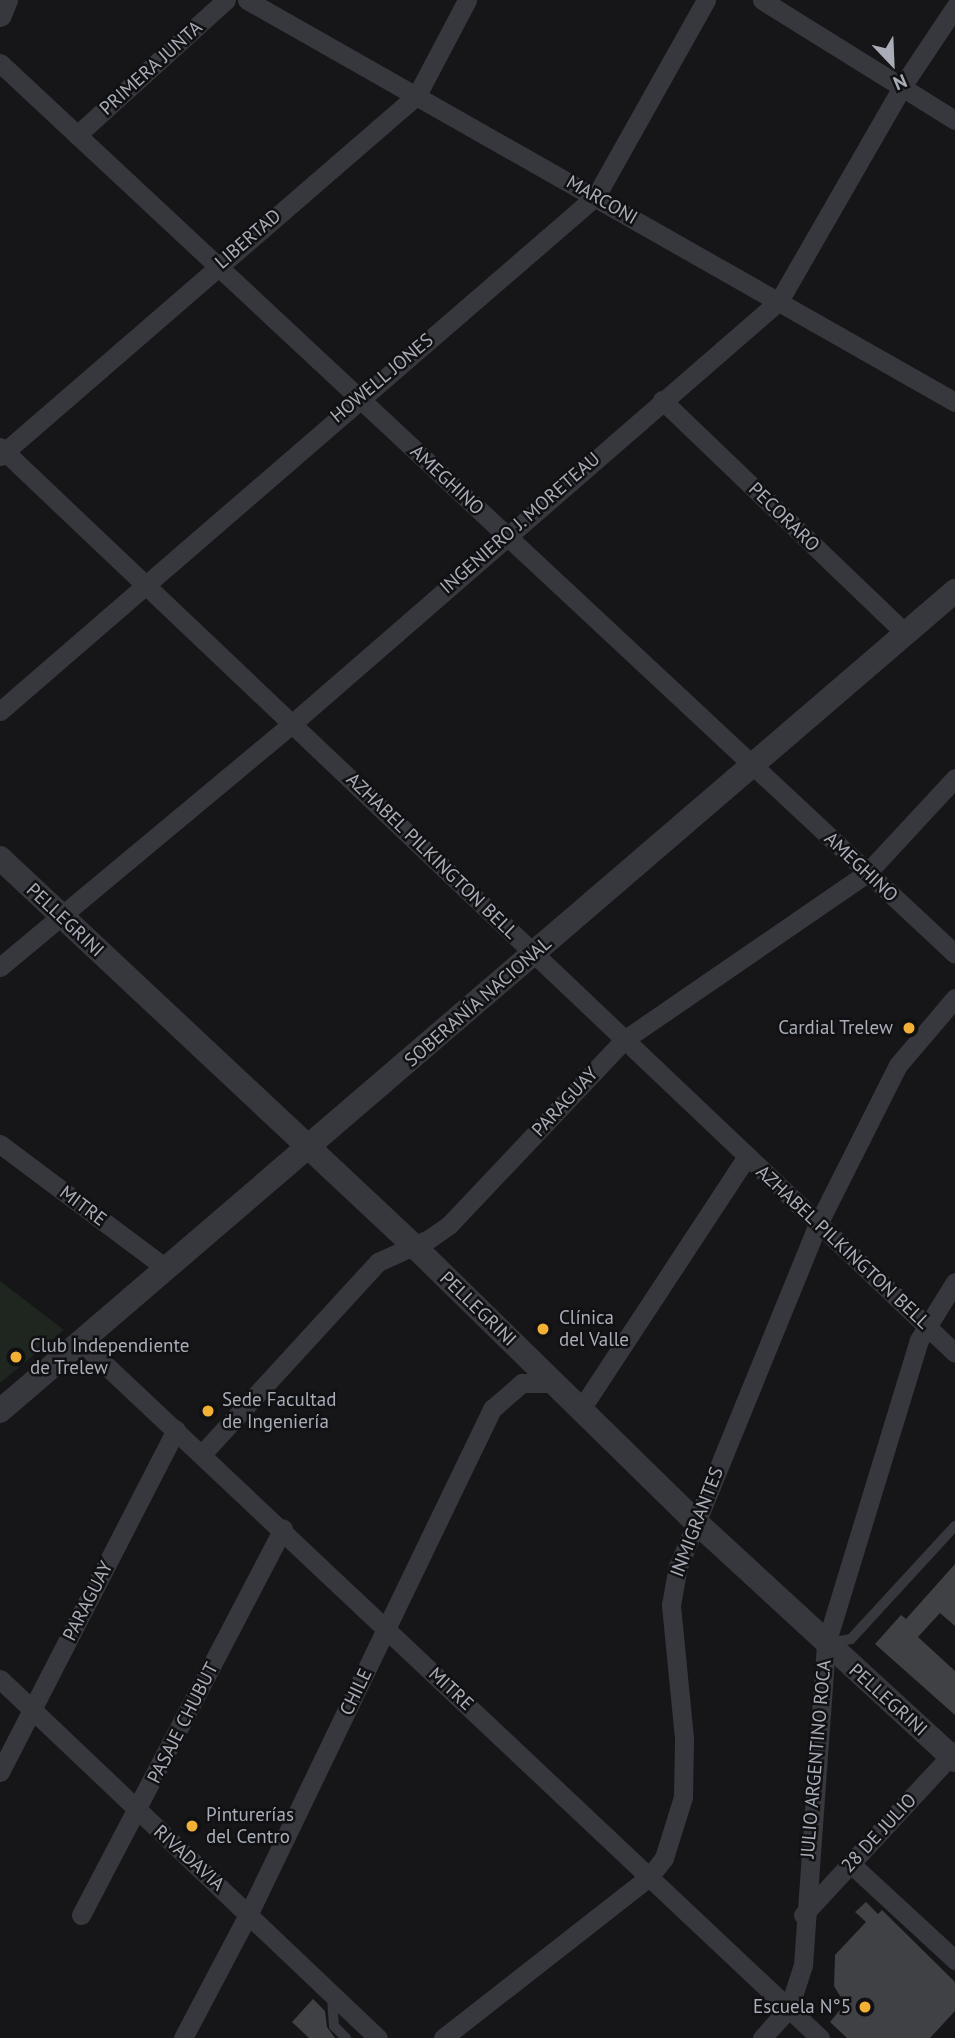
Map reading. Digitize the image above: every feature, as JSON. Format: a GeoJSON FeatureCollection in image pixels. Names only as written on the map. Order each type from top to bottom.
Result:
{"type":"FeatureCollection","features":[{"type":"Feature","properties":{"kind":"street"},"geometry":{"type":"LineString","coordinates":[[0,15],[6,0]]}},
{"type":"Feature","properties":{"kind":"street","name":"PRIMERA JUNTA"},"geometry":{"type":"LineString","coordinates":[[77,135],[226,0]]}},
{"type":"Feature","properties":{"kind":"street","name":"MARCONI"},"geometry":{"type":"LineString","coordinates":[[247,0],[955,402]]}},
{"type":"Feature","properties":{"kind":"street","name":"LIBERTAD"},"geometry":{"type":"LineString","coordinates":[[2,452],[417,95],[467,0]]}},
{"type":"Feature","properties":{"kind":"street","name":"HOWELL JONES"},"geometry":{"type":"LineString","coordinates":[[0,711],[359,397],[596,197],[706,0]]}},
{"type":"Feature","properties":{"kind":"street"},"geometry":{"type":"LineString","coordinates":[[762,0],[903,85],[955,120]]}},
{"type":"Feature","properties":{"kind":"street","name":"INGENIERO J. MORETEAU"},"geometry":{"type":"LineString","coordinates":[[0,967],[294,722],[505,535],[779,301],[903,85],[955,7]]}},
{"type":"Feature","properties":{"kind":"street","name":"AMEGHINO"},"geometry":{"type":"LineString","coordinates":[[0,63],[219,264],[955,954]]}},
{"type":"Feature","properties":{"kind":"street","name":"PECORARO"},"geometry":{"type":"LineString","coordinates":[[662,400],[906,634]]}},
{"type":"Feature","properties":{"kind":"street","name":"AZHABEL PILKINGTON BELL"},"geometry":{"type":"LineString","coordinates":[[2,452],[294,722],[624,1040],[955,1353]]}},
{"type":"Feature","properties":{"kind":"street","name":"SOBERANÍA NACIONAL"},"geometry":{"type":"LineString","coordinates":[[0,1411],[955,591]]}},
{"type":"Feature","properties":{"kind":"street","name":"PARAGUAY"},"geometry":{"type":"LineString","coordinates":[[202,1454],[378,1262],[449,1225],[624,1040],[867,873],[955,778]]}},
{"type":"Feature","properties":{"kind":"street","name":"PELLEGRINI"},"geometry":{"type":"LineString","coordinates":[[0,858],[61,918],[310,1146],[696,1522],[826,1644],[954,1755]]}},
{"type":"Feature","properties":{"kind":"street","name":"INMIGRANTES"},"geometry":{"type":"LineString","coordinates":[[443,2038],[650,1876],[674,1836],[683,1797],[684,1738],[671,1588],[818,1224],[898,1065],[955,998]]}},
{"type":"Feature","properties":{"kind":"street","name":"MITRE"},"geometry":{"type":"LineString","coordinates":[[0,1144],[166,1268]]}},
{"type":"Feature","properties":{"kind":"street"},"geometry":{"type":"LineString","coordinates":[[581,1409],[747,1156]]}},
{"type":"Feature","properties":{"kind":"street","name":"JULIO ARGENTINO ROCA"},"geometry":{"type":"LineString","coordinates":[[762,2038],[789,2008],[803,1965],[803,1915],[826,1644],[926,1326],[955,1282]]}},
{"type":"Feature","properties":{"kind":"street","name":"MITRE"},"geometry":{"type":"LineString","coordinates":[[80,1342],[283,1529],[820,2038]]}},
{"type":"Feature","properties":{"kind":"street","name":"CHILE"},"geometry":{"type":"LineString","coordinates":[[183,2038],[249,1913],[492,1409],[522,1383],[554,1383]]}},
{"type":"Feature","properties":{"kind":"street","name":"PARAGUAY"},"geometry":{"type":"LineString","coordinates":[[0,1772],[176,1430]]}},
{"type":"Feature","properties":{"kind":"street","name":"PASAJE CHUBUT"},"geometry":{"type":"LineString","coordinates":[[82,1915],[283,1529]]}},
{"type":"Feature","properties":{"kind":"street","name":"RIVADAVIA"},"geometry":{"type":"LineString","coordinates":[[0,1679],[378,2038]]}},
{"type":"Feature","properties":{"kind":"street","name":"28 DE JULIO"},"geometry":{"type":"LineString","coordinates":[[803,1915],[954,1755]]}},
{"type":"Feature","properties":{"kind":"street"},"geometry":{"type":"LineString","coordinates":[[851,1864],[955,1960]]}},
{"type":"Feature","properties":{"kind":"lane"},"geometry":{"type":"LineString","coordinates":[[826,1644],[851,1639],[955,1526]]}},
{"type":"Feature","properties":{"kind":"lane"},"geometry":{"type":"LineString","coordinates":[[332,1996],[334,2026],[345,2038]]}},
{"type":"Feature","properties":{"kind":"shaded area","name":"Club Independiente de Trelew"},"geometry":{"type":"Polygon","coordinates":[[[0,1281],[64,1330],[0,1383],[0,1281]]]}},
{"type":"Feature","properties":{"kind":"building"},"geometry":{"type":"Polygon","coordinates":[[[955,1564],[955,1626],[940,1613],[918,1637],[955,1671],[955,1715],[875,1644],[901,1615],[906,1619],[955,1564]]]}},
{"type":"Feature","properties":{"kind":"building"},"geometry":{"type":"Polygon","coordinates":[[[866,1902],[878,1914],[882,1910],[955,1982],[955,2011],[930,2038],[847,2038],[830,2022],[845,2004],[834,1986],[835,1955],[866,1922],[855,1912],[866,1902]]]}},
{"type":"Feature","properties":{"kind":"building"},"geometry":{"type":"Polygon","coordinates":[[[313,1999],[325,2011],[327,2027],[335,2038],[309,2038],[292,2022],[313,1999]]]}},
{"type":"Feature","properties":{"kind":"place","name":"Cardial Trelew"},"geometry":{"type":"Point","coordinates":[909,1028]}},
{"type":"Feature","properties":{"kind":"place","name":"Clínica del Valle"},"geometry":{"type":"Point","coordinates":[543,1329]}},
{"type":"Feature","properties":{"kind":"place","name":"Club Independiente de Trelew"},"geometry":{"type":"Point","coordinates":[16,1357]}},
{"type":"Feature","properties":{"kind":"place","name":"Sede Facultad de Ingeniería"},"geometry":{"type":"Point","coordinates":[208,1411]}},
{"type":"Feature","properties":{"kind":"place","name":"Pinturerías del Centro"},"geometry":{"type":"Point","coordinates":[192,1826]}},
{"type":"Feature","properties":{"kind":"place","name":"Escuela N°5"},"geometry":{"type":"Point","coordinates":[865,2007]}}]}
